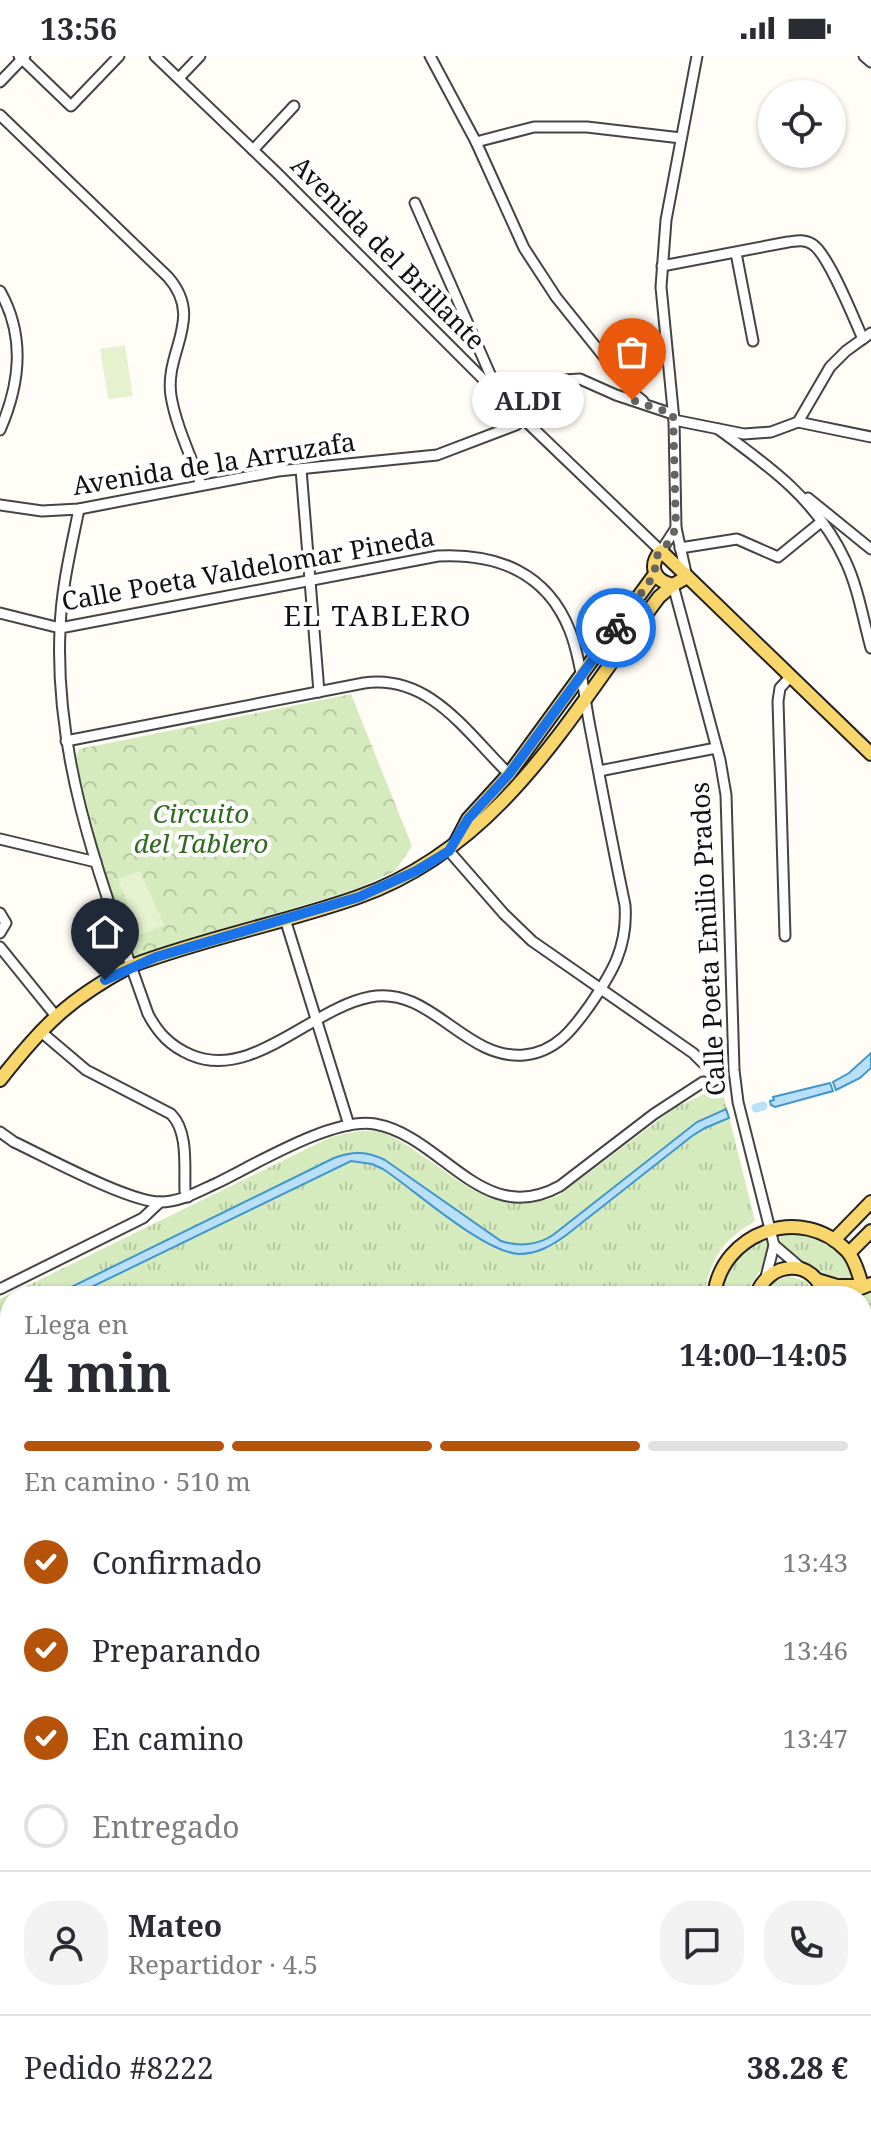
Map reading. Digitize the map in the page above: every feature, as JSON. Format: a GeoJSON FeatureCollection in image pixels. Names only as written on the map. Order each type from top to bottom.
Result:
{"type":"FeatureCollection","features":[{"type":"Feature","properties":{"kind":"main road"},"geometry":{"type":"LineString","coordinates":[[449,851],[468,819],[509,774],[655,574],[655,558],[661,551]]}},
{"type":"Feature","properties":{"kind":"main road","name":"Avenida del Brillante"},"geometry":{"type":"LineString","coordinates":[[661,551],[871,754]]}},
{"type":"Feature","properties":{"kind":"main road"},"geometry":{"type":"LineString","coordinates":[[655,574],[662,583],[673,585]]}},
{"type":"Feature","properties":{"kind":"main road"},"geometry":{"type":"LineString","coordinates":[[0,1080],[55,1015],[131,966],[373,891],[449,851],[518,787],[651,607],[673,585],[687,577]]}},
{"type":"Feature","properties":{"kind":"main road"},"geometry":{"type":"LineString","coordinates":[[834,1240],[871,1202]]}},
{"type":"Feature","properties":{"kind":"main road"},"geometry":{"type":"LineString","coordinates":[[716,1286],[730,1255],[744,1242],[771,1229],[804,1228],[834,1240],[849,1253],[867,1285],[837,1286],[817,1280],[803,1270],[784,1268],[766,1277],[761,1286]]}},
{"type":"Feature","properties":{"kind":"main road"},"geometry":{"type":"LineString","coordinates":[[849,1253],[871,1231]]}},
{"type":"Feature","properties":{"kind":"main road"},"geometry":{"type":"LineString","coordinates":[[817,1280],[820,1286]]}},
{"type":"Feature","properties":{"kind":"street"},"geometry":{"type":"LineString","coordinates":[[0,82],[22,57],[71,106],[119,56]]}},
{"type":"Feature","properties":{"kind":"street","name":"Avenida del Brillante"},"geometry":{"type":"LineString","coordinates":[[155,56],[661,551]]}},
{"type":"Feature","properties":{"kind":"street"},"geometry":{"type":"LineString","coordinates":[[179,78],[200,56]]}},
{"type":"Feature","properties":{"kind":"street"},"geometry":{"type":"LineString","coordinates":[[430,56],[476,142],[524,248],[556,297],[633,393],[647,405]]}},
{"type":"Feature","properties":{"kind":"street"},"geometry":{"type":"LineString","coordinates":[[687,577],[676,528],[673,417],[661,307],[666,220],[697,56]]}},
{"type":"Feature","properties":{"kind":"street"},"geometry":{"type":"LineString","coordinates":[[864,56],[871,62]]}},
{"type":"Feature","properties":{"kind":"street","name":"Avenida del Brillante"},"geometry":{"type":"LineString","coordinates":[[253,150],[294,106]]}},
{"type":"Feature","properties":{"kind":"street"},"geometry":{"type":"LineString","coordinates":[[0,115],[168,277],[181,295],[185,315],[171,393],[201,485]]}},
{"type":"Feature","properties":{"kind":"street"},"geometry":{"type":"LineString","coordinates":[[476,142],[534,127],[587,127],[681,138]]}},
{"type":"Feature","properties":{"kind":"street"},"geometry":{"type":"LineString","coordinates":[[415,203],[500,396]]}},
{"type":"Feature","properties":{"kind":"street"},"geometry":{"type":"LineString","coordinates":[[662,266],[801,240],[815,245],[867,336],[830,367],[798,422]]}},
{"type":"Feature","properties":{"kind":"street"},"geometry":{"type":"LineString","coordinates":[[736,253],[753,341]]}},
{"type":"Feature","properties":{"kind":"street"},"geometry":{"type":"LineString","coordinates":[[0,291],[14,325],[18,368],[14,396],[0,430]]}},
{"type":"Feature","properties":{"kind":"street"},"geometry":{"type":"LineString","coordinates":[[523,419],[563,380],[580,379],[673,417],[718,429],[758,434],[798,422],[871,437]]}},
{"type":"Feature","properties":{"kind":"street","name":"Avenida de la Arruzafa"},"geometry":{"type":"LineString","coordinates":[[0,505],[42,511],[79,509],[301,469],[437,455],[516,425],[523,419]]}},
{"type":"Feature","properties":{"kind":"street"},"geometry":{"type":"LineString","coordinates":[[718,429],[871,549]]}},
{"type":"Feature","properties":{"kind":"street"},"geometry":{"type":"LineString","coordinates":[[301,469],[319,692]]}},
{"type":"Feature","properties":{"kind":"street"},"geometry":{"type":"LineString","coordinates":[[793,486],[832,537],[852,579],[871,648]]}},
{"type":"Feature","properties":{"kind":"street","name":"Calle Poeta Valdelomar Pineda"},"geometry":{"type":"LineString","coordinates":[[0,613],[60,628],[438,556],[463,555],[500,562],[530,578],[554,604],[570,632],[626,916],[621,954],[573,1029],[561,1041],[533,1054],[516,1055],[484,1049],[421,1007],[400,998],[372,996],[246,1056],[228,1061],[194,1057],[171,1044],[155,1027],[131,966],[96,862],[75,788],[66,741],[61,697],[60,628],[79,509]]}},
{"type":"Feature","properties":{"kind":"street"},"geometry":{"type":"LineString","coordinates":[[680,548],[737,539],[778,557],[821,522]]}},
{"type":"Feature","properties":{"kind":"street"},"geometry":{"type":"LineString","coordinates":[[832,537],[843,526]]}},
{"type":"Feature","properties":{"kind":"street"},"geometry":{"type":"LineString","coordinates":[[661,551],[676,528]]}},
{"type":"Feature","properties":{"kind":"street","name":"Calle Poeta Emilio Prados"},"geometry":{"type":"LineString","coordinates":[[673,585],[716,748],[727,806],[734,1070],[738,1102],[774,1245]]}},
{"type":"Feature","properties":{"kind":"street"},"geometry":{"type":"LineString","coordinates":[[785,936],[778,701],[780,688],[791,676]]}},
{"type":"Feature","properties":{"kind":"street"},"geometry":{"type":"LineString","coordinates":[[66,741],[374,682],[393,682],[417,689],[438,704],[509,774]]}},
{"type":"Feature","properties":{"kind":"street"},"geometry":{"type":"LineString","coordinates":[[599,771],[716,748]]}},
{"type":"Feature","properties":{"kind":"street"},"geometry":{"type":"LineString","coordinates":[[0,839],[96,862]]}},
{"type":"Feature","properties":{"kind":"street"},"geometry":{"type":"LineString","coordinates":[[449,851],[525,934],[703,1063],[712,1063],[719,1071]]}},
{"type":"Feature","properties":{"kind":"street"},"geometry":{"type":"LineString","coordinates":[[0,913],[6,923],[0,933]]}},
{"type":"Feature","properties":{"kind":"street"},"geometry":{"type":"LineString","coordinates":[[285,919],[349,1125]]}},
{"type":"Feature","properties":{"kind":"street"},"geometry":{"type":"LineString","coordinates":[[0,947],[55,1015]]}},
{"type":"Feature","properties":{"kind":"street"},"geometry":{"type":"LineString","coordinates":[[40,1031],[86,1070],[178,1120],[188,1197]]}},
{"type":"Feature","properties":{"kind":"street"},"geometry":{"type":"LineString","coordinates":[[703,1063],[698,1074],[703,1082]]}},
{"type":"Feature","properties":{"kind":"street"},"geometry":{"type":"LineString","coordinates":[[719,1071],[734,1070]]}},
{"type":"Feature","properties":{"kind":"street"},"geometry":{"type":"LineString","coordinates":[[0,1132],[14,1142],[135,1197],[160,1202],[188,1197],[305,1140],[349,1125],[375,1124],[395,1131],[487,1190],[509,1197],[532,1197],[551,1191],[569,1180],[654,1114],[703,1082],[713,1082],[719,1071]]}},
{"type":"Feature","properties":{"kind":"street"},"geometry":{"type":"LineString","coordinates":[[6,1286],[143,1218],[160,1202]]}},
{"type":"Feature","properties":{"kind":"street"},"geometry":{"type":"LineString","coordinates":[[766,1277],[774,1245],[803,1270]]}},
{"type":"Feature","properties":{"kind":"green space"},"geometry":{"type":"Polygon","coordinates":[[[125,345],[133,396],[108,399],[100,349],[125,345]]]}},
{"type":"Feature","properties":{"kind":"green space","name":"Circuito del Tablero"},"geometry":{"type":"Polygon","coordinates":[[[351,694],[412,846],[395,871],[357,889],[132,955],[101,861],[76,759],[79,749],[351,694]]]}},
{"type":"Feature","properties":{"kind":"green space"},"geometry":{"type":"Polygon","coordinates":[[[140,871],[164,925],[139,935],[118,879],[140,871]]]}},
{"type":"Feature","properties":{"kind":"green space"},"geometry":{"type":"Polygon","coordinates":[[[709,1092],[724,1097],[755,1221],[726,1244],[710,1271],[706,1286],[27,1286],[331,1137],[363,1131],[380,1132],[403,1142],[452,1177],[484,1195],[500,1201],[536,1202],[558,1196],[676,1107],[709,1092]]]}},
{"type":"Feature","properties":{"kind":"green space"},"geometry":{"type":"Polygon","coordinates":[[[783,1233],[805,1235],[828,1243],[846,1257],[854,1279],[822,1273],[800,1262],[784,1246],[779,1237],[783,1233]]]}},
{"type":"Feature","properties":{"kind":"green space"},"geometry":{"type":"Polygon","coordinates":[[[763,1238],[769,1242],[767,1260],[750,1286],[722,1286],[734,1261],[763,1238]]]}},
{"type":"Feature","properties":{"kind":"green space"},"geometry":{"type":"Polygon","coordinates":[[[789,1276],[806,1281],[809,1286],[770,1286],[789,1276]]]}},
{"type":"Feature","properties":{"kind":"water"},"geometry":{"type":"Polygon","coordinates":[[[871,1053],[871,1068],[860,1078],[836,1090],[833,1082],[849,1073],[871,1053]]]}},
{"type":"Feature","properties":{"kind":"water"},"geometry":{"type":"Polygon","coordinates":[[[830,1083],[833,1091],[775,1107],[771,1105],[773,1097],[830,1083]]]}},
{"type":"Feature","properties":{"kind":"water"},"geometry":{"type":"Polygon","coordinates":[[[726,1109],[729,1118],[692,1136],[565,1236],[538,1251],[519,1254],[487,1243],[383,1169],[351,1161],[94,1286],[73,1286],[334,1158],[354,1153],[385,1160],[501,1241],[535,1243],[553,1235],[697,1122],[726,1109]]]}},
{"type":"Feature","properties":{"kind":"waterway"},"geometry":{"type":"LineString","coordinates":[[756,1108],[763,1106]]}},
{"type":"Feature","properties":{"kind":"way so far"},"geometry":{"type":"LineString","coordinates":[[616,628],[655,574],[655,558],[676,528],[673,414],[632,400]]}},
{"type":"Feature","properties":{"kind":"place","name":"ALDI"},"geometry":{"type":"Point","coordinates":[632,400]}},
{"type":"Feature","properties":{"kind":"district","name":"EL TABLERO"},"geometry":{"type":"Point","coordinates":[378,616]}},
{"type":"Feature","properties":{"kind":"route"},"geometry":{"type":"LineString","coordinates":[[105,980],[156,957],[359,897],[416,871],[449,851],[468,819],[509,774],[616,628]]}}]}
